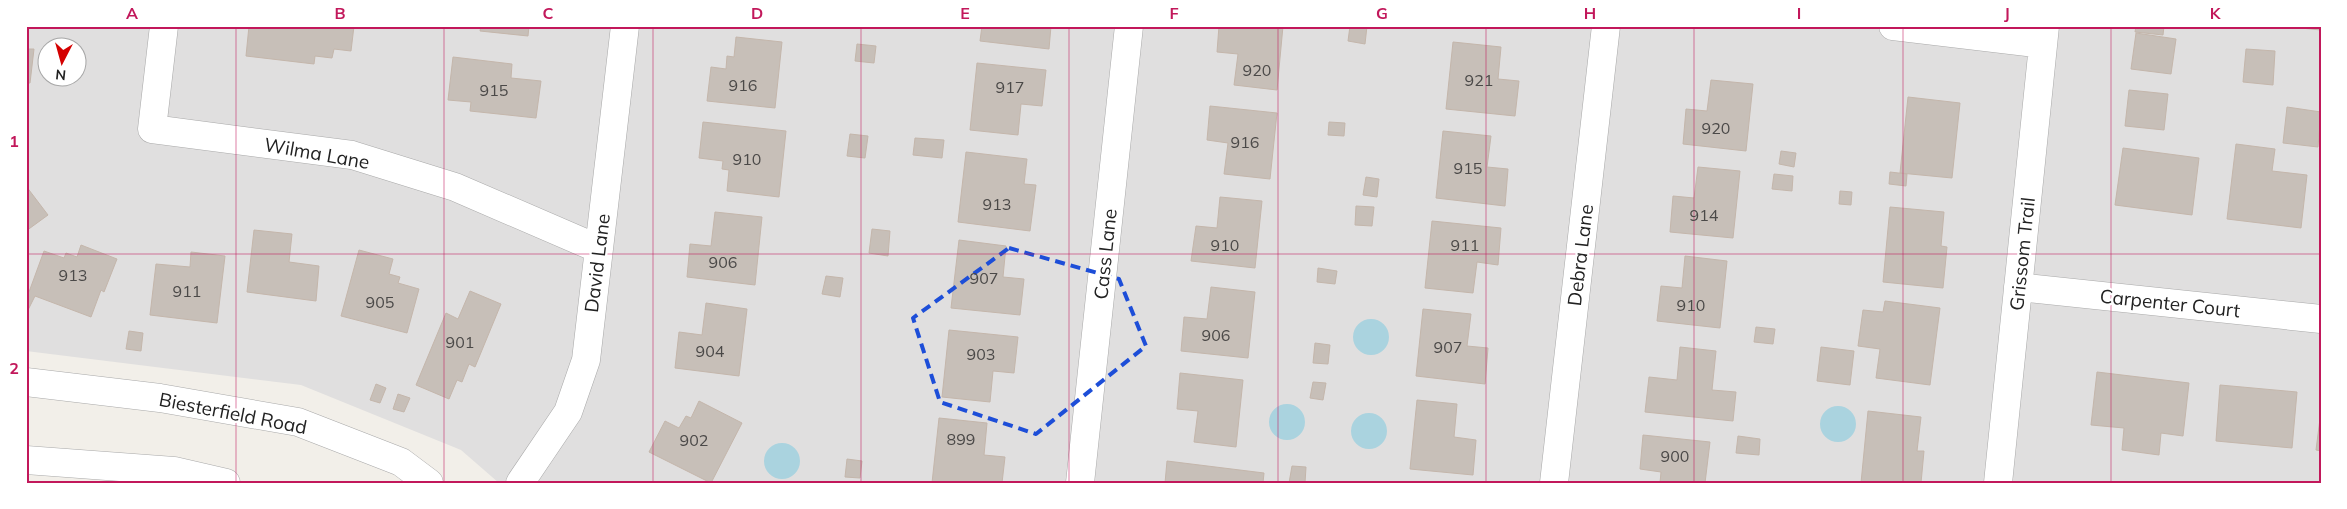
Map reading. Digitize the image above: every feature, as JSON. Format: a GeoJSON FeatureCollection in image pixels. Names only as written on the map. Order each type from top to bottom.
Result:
{"type":"FeatureCollection","features":[{"type":"Feature","properties":{"kind":"street","name":"Wilma Lane"},"geometry":{"type":"LineString","coordinates":[[164,26],[152,129],[352,155],[455,187],[599,249]]}},
{"type":"Feature","properties":{"kind":"street","name":"David Lane"},"geometry":{"type":"LineString","coordinates":[[520,483],[568,412],[586,360],[625,26]]}},
{"type":"Feature","properties":{"kind":"street","name":"Cass Lane"},"geometry":{"type":"LineString","coordinates":[[1080,483],[1129,26]]}},
{"type":"Feature","properties":{"kind":"street","name":"Debra Lane"},"geometry":{"type":"LineString","coordinates":[[1554,483],[1606,26]]}},
{"type":"Feature","properties":{"kind":"street"},"geometry":{"type":"LineString","coordinates":[[1893,26],[2044,35]]}},
{"type":"Feature","properties":{"kind":"street","name":"Grissom Trail"},"geometry":{"type":"LineString","coordinates":[[1998,483],[2044,35]]}},
{"type":"Feature","properties":{"kind":"street","name":"Carpenter Court"},"geometry":{"type":"LineString","coordinates":[[2018,287],[2321,318]]}},
{"type":"Feature","properties":{"kind":"street","name":"Biesterfield Road"},"geometry":{"type":"LineString","coordinates":[[26,382],[160,398],[298,422],[401,462],[429,483]]}},
{"type":"Feature","properties":{"kind":"street"},"geometry":{"type":"LineString","coordinates":[[26,460],[174,471],[226,483]]}},
{"type":"Feature","properties":{"kind":"highlighted area"},"geometry":{"type":"Polygon","coordinates":[[[1009,248],[1119,279],[1146,346],[1036,434],[940,402],[913,318],[1009,248]]]}},
{"type":"Feature","properties":{"kind":"shaded area"},"geometry":{"type":"Polygon","coordinates":[[[26,26],[2321,26],[2321,483],[499,483],[461,450],[301,385],[26,351],[26,26]]]}},
{"type":"Feature","properties":{"kind":"water"},"geometry":{"type":"Polygon","coordinates":[[[1371,319],[1378,320],[1384,324],[1388,330],[1388,344],[1384,350],[1378,354],[1371,355],[1364,354],[1358,350],[1354,344],[1353,337],[1354,330],[1358,324],[1364,320],[1371,319]]]}},
{"type":"Feature","properties":{"kind":"water"},"geometry":{"type":"Polygon","coordinates":[[[1287,404],[1294,405],[1300,409],[1304,415],[1304,429],[1300,435],[1294,439],[1287,440],[1280,439],[1274,435],[1270,429],[1269,422],[1270,415],[1274,409],[1280,405],[1287,404]]]}},
{"type":"Feature","properties":{"kind":"water"},"geometry":{"type":"Polygon","coordinates":[[[1838,406],[1851,411],[1856,424],[1851,437],[1838,442],[1825,437],[1820,424],[1825,411],[1838,406]]]}},
{"type":"Feature","properties":{"kind":"water"},"geometry":{"type":"Polygon","coordinates":[[[1369,413],[1381,419],[1387,431],[1381,443],[1369,449],[1357,443],[1351,431],[1357,419],[1369,413]]]}},
{"type":"Feature","properties":{"kind":"water"},"geometry":{"type":"Polygon","coordinates":[[[782,443],[789,444],[795,448],[799,454],[799,468],[795,474],[789,478],[782,479],[775,478],[769,474],[765,468],[764,461],[765,454],[769,448],[775,444],[782,443]]]}},
{"type":"Feature","properties":{"kind":"building"},"geometry":{"type":"Polygon","coordinates":[[[249,26],[354,26],[351,51],[334,49],[332,58],[315,56],[314,64],[246,56],[249,26]]]}},
{"type":"Feature","properties":{"kind":"building"},"geometry":{"type":"Polygon","coordinates":[[[481,26],[529,26],[528,36],[480,31],[481,26]]]}},
{"type":"Feature","properties":{"kind":"building"},"geometry":{"type":"Polygon","coordinates":[[[982,26],[1051,26],[1049,49],[980,41],[982,26]]]}},
{"type":"Feature","properties":{"kind":"building"},"geometry":{"type":"Polygon","coordinates":[[[1219,26],[1283,26],[1277,90],[1234,85],[1238,54],[1217,52],[1219,26]]]}},
{"type":"Feature","properties":{"kind":"building"},"geometry":{"type":"Polygon","coordinates":[[[1350,26],[1367,26],[1365,44],[1348,41],[1350,26]]]}},
{"type":"Feature","properties":{"kind":"building"},"geometry":{"type":"Polygon","coordinates":[[[2136,26],[2164,26],[2163,35],[2135,32],[2136,26]]]}},
{"type":"Feature","properties":{"kind":"building"},"geometry":{"type":"Polygon","coordinates":[[[2280,26],[2321,26],[2321,30],[2280,26]]]}},
{"type":"Feature","properties":{"kind":"building"},"geometry":{"type":"Polygon","coordinates":[[[2136,33],[2176,39],[2171,74],[2131,69],[2136,33]]]}},
{"type":"Feature","properties":{"kind":"building"},"geometry":{"type":"Polygon","coordinates":[[[736,37],[782,42],[775,108],[707,101],[711,67],[726,69],[727,56],[734,57],[736,37]]]}},
{"type":"Feature","properties":{"kind":"building"},"geometry":{"type":"Polygon","coordinates":[[[1453,42],[1501,47],[1498,79],[1519,81],[1515,116],[1446,109],[1453,42]]]}},
{"type":"Feature","properties":{"kind":"building"},"geometry":{"type":"Polygon","coordinates":[[[857,44],[876,46],[874,63],[855,61],[857,44]]]}},
{"type":"Feature","properties":{"kind":"building"},"geometry":{"type":"Polygon","coordinates":[[[26,49],[34,49],[30,83],[26,83],[26,49]]]}},
{"type":"Feature","properties":{"kind":"building"},"geometry":{"type":"Polygon","coordinates":[[[2246,49],[2275,51],[2273,85],[2243,82],[2246,49]]]}},
{"type":"Feature","properties":{"kind":"building"},"geometry":{"type":"Polygon","coordinates":[[[453,57],[512,64],[511,78],[541,81],[536,118],[470,111],[471,102],[448,100],[453,57]]]}},
{"type":"Feature","properties":{"kind":"building"},"geometry":{"type":"Polygon","coordinates":[[[977,63],[1046,70],[1042,106],[1021,104],[1018,135],[970,130],[977,63]]]}},
{"type":"Feature","properties":{"kind":"building"},"geometry":{"type":"Polygon","coordinates":[[[1711,80],[1753,84],[1746,151],[1683,144],[1686,109],[1707,111],[1711,80]]]}},
{"type":"Feature","properties":{"kind":"building"},"geometry":{"type":"Polygon","coordinates":[[[2129,90],[2168,94],[2164,130],[2125,126],[2129,90]]]}},
{"type":"Feature","properties":{"kind":"building"},"geometry":{"type":"Polygon","coordinates":[[[1908,97],[1960,103],[1952,178],[1900,173],[1908,97]]]}},
{"type":"Feature","properties":{"kind":"building"},"geometry":{"type":"Polygon","coordinates":[[[1210,106],[1277,113],[1270,179],[1224,174],[1228,143],[1207,140],[1210,106]]]}},
{"type":"Feature","properties":{"kind":"building"},"geometry":{"type":"Polygon","coordinates":[[[2287,107],[2321,112],[2318,147],[2283,143],[2287,107]]]}},
{"type":"Feature","properties":{"kind":"building"},"geometry":{"type":"Polygon","coordinates":[[[703,122],[786,131],[779,197],[727,191],[729,170],[722,169],[723,161],[699,158],[703,122]]]}},
{"type":"Feature","properties":{"kind":"building"},"geometry":{"type":"Polygon","coordinates":[[[1329,122],[1345,123],[1344,136],[1328,135],[1329,122]]]}},
{"type":"Feature","properties":{"kind":"building"},"geometry":{"type":"Polygon","coordinates":[[[1443,131],[1491,136],[1487,167],[1508,169],[1505,206],[1436,198],[1443,131]]]}},
{"type":"Feature","properties":{"kind":"building"},"geometry":{"type":"Polygon","coordinates":[[[850,134],[868,136],[865,158],[847,156],[850,134]]]}},
{"type":"Feature","properties":{"kind":"building"},"geometry":{"type":"Polygon","coordinates":[[[915,138],[944,140],[942,158],[913,155],[915,138]]]}},
{"type":"Feature","properties":{"kind":"building"},"geometry":{"type":"Polygon","coordinates":[[[2236,144],[2275,149],[2272,171],[2307,175],[2301,228],[2227,219],[2236,144]]]}},
{"type":"Feature","properties":{"kind":"building"},"geometry":{"type":"Polygon","coordinates":[[[2123,148],[2199,158],[2192,215],[2115,205],[2123,148]]]}},
{"type":"Feature","properties":{"kind":"building"},"geometry":{"type":"Polygon","coordinates":[[[1781,151],[1796,153],[1794,167],[1779,164],[1781,151]]]}},
{"type":"Feature","properties":{"kind":"building"},"geometry":{"type":"Polygon","coordinates":[[[966,152],[1027,159],[1024,184],[1036,185],[1030,231],[958,222],[966,152]]]}},
{"type":"Feature","properties":{"kind":"building"},"geometry":{"type":"Polygon","coordinates":[[[1698,167],[1740,171],[1733,238],[1670,232],[1673,196],[1694,198],[1698,167]]]}},
{"type":"Feature","properties":{"kind":"building"},"geometry":{"type":"Polygon","coordinates":[[[1890,172],[1907,174],[1906,186],[1889,184],[1890,172]]]}},
{"type":"Feature","properties":{"kind":"building"},"geometry":{"type":"Polygon","coordinates":[[[1774,174],[1793,176],[1792,191],[1772,189],[1774,174]]]}},
{"type":"Feature","properties":{"kind":"building"},"geometry":{"type":"Polygon","coordinates":[[[1366,177],[1379,179],[1377,197],[1363,195],[1366,177]]]}},
{"type":"Feature","properties":{"kind":"building"},"geometry":{"type":"Polygon","coordinates":[[[26,186],[48,215],[26,231],[26,186]]]}},
{"type":"Feature","properties":{"kind":"building"},"geometry":{"type":"Polygon","coordinates":[[[1840,191],[1852,192],[1851,205],[1839,204],[1840,191]]]}},
{"type":"Feature","properties":{"kind":"building"},"geometry":{"type":"Polygon","coordinates":[[[1220,197],[1262,201],[1255,268],[1191,261],[1196,226],[1217,228],[1220,197]]]}},
{"type":"Feature","properties":{"kind":"building"},"geometry":{"type":"Polygon","coordinates":[[[1356,206],[1374,207],[1372,226],[1355,225],[1356,206]]]}},
{"type":"Feature","properties":{"kind":"building"},"geometry":{"type":"Polygon","coordinates":[[[1890,207],[1944,212],[1941,246],[1947,247],[1943,288],[1883,282],[1890,207]]]}},
{"type":"Feature","properties":{"kind":"building"},"geometry":{"type":"Polygon","coordinates":[[[715,212],[762,217],[755,285],[687,277],[690,244],[711,246],[715,212]]]}},
{"type":"Feature","properties":{"kind":"building"},"geometry":{"type":"Polygon","coordinates":[[[1432,221],[1501,228],[1498,265],[1477,262],[1473,293],[1425,288],[1432,221]]]}},
{"type":"Feature","properties":{"kind":"building"},"geometry":{"type":"Polygon","coordinates":[[[872,229],[890,231],[888,256],[869,253],[872,229]]]}},
{"type":"Feature","properties":{"kind":"building"},"geometry":{"type":"Polygon","coordinates":[[[254,230],[292,234],[289,262],[319,266],[316,301],[247,292],[254,230]]]}},
{"type":"Feature","properties":{"kind":"building"},"geometry":{"type":"Polygon","coordinates":[[[959,240],[1006,246],[1003,277],[1024,279],[1020,315],[951,308],[959,240]]]}},
{"type":"Feature","properties":{"kind":"building"},"geometry":{"type":"Polygon","coordinates":[[[81,245],[117,259],[104,292],[101,290],[91,317],[35,296],[26,314],[26,292],[29,292],[44,251],[64,258],[66,253],[77,257],[81,245]]]}},
{"type":"Feature","properties":{"kind":"building"},"geometry":{"type":"Polygon","coordinates":[[[359,250],[393,259],[389,274],[400,277],[398,283],[419,289],[407,333],[341,316],[359,250]]]}},
{"type":"Feature","properties":{"kind":"building"},"geometry":{"type":"Polygon","coordinates":[[[191,252],[225,256],[217,323],[150,315],[156,264],[190,267],[191,252]]]}},
{"type":"Feature","properties":{"kind":"building"},"geometry":{"type":"Polygon","coordinates":[[[1685,256],[1727,261],[1720,328],[1657,321],[1661,286],[1682,288],[1685,256]]]}},
{"type":"Feature","properties":{"kind":"building"},"geometry":{"type":"Polygon","coordinates":[[[1318,268],[1337,271],[1335,284],[1317,282],[1318,268]]]}},
{"type":"Feature","properties":{"kind":"building"},"geometry":{"type":"Polygon","coordinates":[[[826,276],[843,278],[840,297],[822,294],[826,276]]]}},
{"type":"Feature","properties":{"kind":"building"},"geometry":{"type":"Polygon","coordinates":[[[1211,287],[1255,292],[1248,358],[1181,351],[1184,317],[1207,319],[1211,287]]]}},
{"type":"Feature","properties":{"kind":"building"},"geometry":{"type":"Polygon","coordinates":[[[470,291],[501,304],[475,367],[469,364],[462,382],[457,380],[449,399],[416,385],[446,313],[458,319],[470,291]]]}},
{"type":"Feature","properties":{"kind":"building"},"geometry":{"type":"Polygon","coordinates":[[[1885,301],[1940,308],[1930,385],[1876,378],[1880,349],[1858,346],[1863,310],[1883,312],[1885,301]]]}},
{"type":"Feature","properties":{"kind":"building"},"geometry":{"type":"Polygon","coordinates":[[[706,303],[747,309],[739,376],[675,368],[679,332],[702,335],[706,303]]]}},
{"type":"Feature","properties":{"kind":"building"},"geometry":{"type":"Polygon","coordinates":[[[1423,309],[1471,314],[1467,346],[1488,348],[1485,384],[1416,376],[1423,309]]]}},
{"type":"Feature","properties":{"kind":"building"},"geometry":{"type":"Polygon","coordinates":[[[1756,327],[1775,329],[1773,344],[1754,342],[1756,327]]]}},
{"type":"Feature","properties":{"kind":"building"},"geometry":{"type":"Polygon","coordinates":[[[949,330],[1018,337],[1014,373],[993,371],[990,402],[942,397],[949,330]]]}},
{"type":"Feature","properties":{"kind":"building"},"geometry":{"type":"Polygon","coordinates":[[[129,331],[143,333],[141,351],[126,349],[129,331]]]}},
{"type":"Feature","properties":{"kind":"building"},"geometry":{"type":"Polygon","coordinates":[[[1315,343],[1330,345],[1328,364],[1313,363],[1315,343]]]}},
{"type":"Feature","properties":{"kind":"building"},"geometry":{"type":"Polygon","coordinates":[[[1680,347],[1716,351],[1712,390],[1736,392],[1733,421],[1645,412],[1649,377],[1677,380],[1680,347]]]}},
{"type":"Feature","properties":{"kind":"building"},"geometry":{"type":"Polygon","coordinates":[[[1821,347],[1854,351],[1850,385],[1817,381],[1821,347]]]}},
{"type":"Feature","properties":{"kind":"building"},"geometry":{"type":"Polygon","coordinates":[[[2097,372],[2189,383],[2183,436],[2161,433],[2159,455],[2122,450],[2124,428],[2091,425],[2097,372]]]}},
{"type":"Feature","properties":{"kind":"building"},"geometry":{"type":"Polygon","coordinates":[[[1180,373],[1243,380],[1236,447],[1194,442],[1198,411],[1177,409],[1180,373]]]}},
{"type":"Feature","properties":{"kind":"building"},"geometry":{"type":"Polygon","coordinates":[[[1313,382],[1326,383],[1323,400],[1310,398],[1313,382]]]}},
{"type":"Feature","properties":{"kind":"building"},"geometry":{"type":"Polygon","coordinates":[[[376,384],[386,388],[380,403],[370,400],[376,384]]]}},
{"type":"Feature","properties":{"kind":"building"},"geometry":{"type":"Polygon","coordinates":[[[2220,385],[2297,392],[2292,448],[2216,441],[2220,385]]]}},
{"type":"Feature","properties":{"kind":"building"},"geometry":{"type":"Polygon","coordinates":[[[398,394],[410,398],[404,412],[393,409],[398,394]]]}},
{"type":"Feature","properties":{"kind":"building"},"geometry":{"type":"Polygon","coordinates":[[[1417,400],[1457,404],[1454,437],[1476,440],[1473,475],[1410,469],[1417,400]]]}},
{"type":"Feature","properties":{"kind":"building"},"geometry":{"type":"Polygon","coordinates":[[[699,401],[742,423],[711,483],[649,452],[665,421],[679,428],[686,416],[691,418],[699,401]]]}},
{"type":"Feature","properties":{"kind":"building"},"geometry":{"type":"Polygon","coordinates":[[[1868,411],[1921,417],[1917,451],[1924,451],[1921,483],[1861,483],[1868,411]]]}},
{"type":"Feature","properties":{"kind":"building"},"geometry":{"type":"Polygon","coordinates":[[[2321,411],[2321,451],[2316,450],[2321,411]]]}},
{"type":"Feature","properties":{"kind":"building"},"geometry":{"type":"Polygon","coordinates":[[[939,418],[987,423],[984,455],[1005,457],[1002,483],[932,483],[939,418]]]}},
{"type":"Feature","properties":{"kind":"building"},"geometry":{"type":"Polygon","coordinates":[[[1643,435],[1710,442],[1705,483],[1660,483],[1661,472],[1640,469],[1643,435]]]}},
{"type":"Feature","properties":{"kind":"building"},"geometry":{"type":"Polygon","coordinates":[[[1738,436],[1760,439],[1759,455],[1736,453],[1738,436]]]}},
{"type":"Feature","properties":{"kind":"building"},"geometry":{"type":"Polygon","coordinates":[[[847,459],[862,461],[860,478],[845,477],[847,459]]]}},
{"type":"Feature","properties":{"kind":"building"},"geometry":{"type":"Polygon","coordinates":[[[1167,461],[1264,473],[1263,483],[1165,483],[1167,461]]]}},
{"type":"Feature","properties":{"kind":"building"},"geometry":{"type":"Polygon","coordinates":[[[1292,466],[1306,467],[1305,483],[1289,483],[1292,466]]]}}]}
